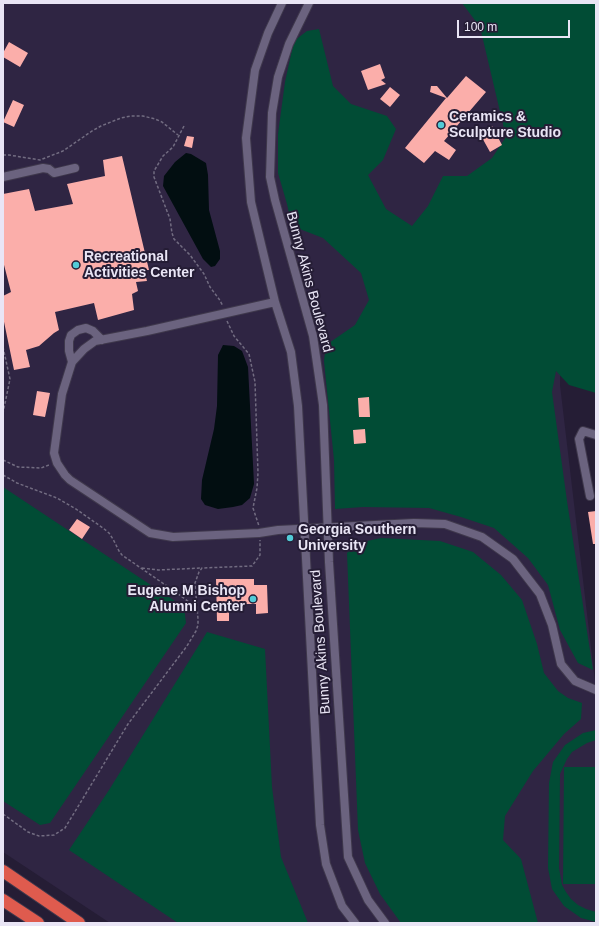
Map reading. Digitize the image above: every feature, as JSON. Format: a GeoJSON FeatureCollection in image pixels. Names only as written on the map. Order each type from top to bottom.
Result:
{"type":"FeatureCollection","features":[{"type":"Feature","properties":{"kind":"highway"},"geometry":{"type":"LineString","coordinates":[[3,871],[79,923]]}},
{"type":"Feature","properties":{"kind":"highway"},"geometry":{"type":"LineString","coordinates":[[3,900],[38,923]]}},
{"type":"Feature","properties":{"kind":"street","name":"Bunny Akins Boulevard"},"geometry":{"type":"LineString","coordinates":[[282,3],[268,33],[255,70],[246,138],[251,202],[275,302],[291,352],[298,406],[320,825],[326,864],[342,906],[355,923]]}},
{"type":"Feature","properties":{"kind":"street","name":"Bunny Akins Boulevard"},"geometry":{"type":"LineString","coordinates":[[309,3],[289,44],[278,77],[272,113],[270,177],[279,215],[313,336],[323,405],[329,562],[348,857],[368,900],[385,923]]}},
{"type":"Feature","properties":{"kind":"street"},"geometry":{"type":"LineString","coordinates":[[4,175],[43,168],[49,169],[54,173],[75,168]]}},
{"type":"Feature","properties":{"kind":"street"},"geometry":{"type":"LineString","coordinates":[[275,302],[95,341],[84,349],[72,362],[62,394],[54,453],[57,463],[70,480],[150,533],[173,537],[414,523],[445,524],[482,537],[513,558],[540,594],[552,625],[561,664],[575,681],[596,690]]}},
{"type":"Feature","properties":{"kind":"street"},"geometry":{"type":"LineString","coordinates":[[72,362],[69,351],[69,341],[71,335],[78,330],[86,328],[93,331],[102,340]]}},
{"type":"Feature","properties":{"kind":"street"},"geometry":{"type":"LineString","coordinates":[[590,496],[579,439],[583,431],[596,435]]}},
{"type":"Feature","properties":{"kind":"path"},"geometry":{"type":"LineString","coordinates":[[3,155],[40,160],[64,151],[101,126],[121,118],[131,116],[143,116],[155,119],[162,122],[179,135]]}},
{"type":"Feature","properties":{"kind":"path"},"geometry":{"type":"LineString","coordinates":[[140,568],[158,570],[252,566],[260,556],[261,552],[259,523],[253,508],[258,473],[255,382],[249,354],[230,332],[222,302],[210,287],[204,274],[190,255],[174,239],[169,215],[155,183],[154,171],[163,156],[173,147],[184,126]]}},
{"type":"Feature","properties":{"kind":"path"},"geometry":{"type":"LineString","coordinates":[[3,347],[10,379],[3,413]]}},
{"type":"Feature","properties":{"kind":"path"},"geometry":{"type":"LineString","coordinates":[[3,460],[18,467],[28,468],[41,468],[57,463]]}},
{"type":"Feature","properties":{"kind":"path"},"geometry":{"type":"LineString","coordinates":[[3,475],[17,483],[57,498],[76,509],[103,528],[113,539],[118,552],[197,608]]}},
{"type":"Feature","properties":{"kind":"path"},"geometry":{"type":"LineString","coordinates":[[3,814],[28,832],[39,836],[54,835],[65,828],[128,724],[187,646],[196,631],[198,625],[195,583],[202,568]]}},
{"type":"Feature","properties":{"kind":"shaded area","name":"Georgia Southern University"},"geometry":{"type":"Polygon","coordinates":[[[3,3],[596,3],[560,29],[560,385],[596,690],[596,923],[110,923],[3,852],[3,3]]]}},
{"type":"Feature","properties":{"kind":"shaded area"},"geometry":{"type":"Polygon","coordinates":[[[186,153],[191,154],[206,163],[208,175],[209,210],[220,251],[220,259],[215,266],[211,267],[203,259],[163,186],[164,176],[175,162],[186,153]]]}},
{"type":"Feature","properties":{"kind":"shaded area"},"geometry":{"type":"Polygon","coordinates":[[[223,345],[234,346],[242,351],[248,367],[254,484],[250,498],[242,505],[218,509],[205,505],[201,499],[202,480],[214,429],[217,406],[218,355],[223,345]]]}},
{"type":"Feature","properties":{"kind":"green space"},"geometry":{"type":"Polygon","coordinates":[[[462,3],[596,3],[596,393],[569,385],[556,371],[552,392],[593,670],[578,663],[560,630],[548,585],[528,558],[494,528],[429,508],[363,507],[335,509],[334,460],[324,361],[326,345],[355,325],[369,300],[361,273],[323,238],[292,226],[278,173],[278,134],[285,82],[294,41],[307,31],[319,29],[333,86],[351,104],[387,116],[396,129],[383,160],[368,175],[386,209],[412,226],[428,206],[443,176],[467,176],[492,158],[506,137],[480,27],[462,3]]]}},
{"type":"Feature","properties":{"kind":"green space"},"geometry":{"type":"Polygon","coordinates":[[[3,487],[184,607],[186,623],[50,823],[40,825],[3,801],[3,487]]]}},
{"type":"Feature","properties":{"kind":"green space"},"geometry":{"type":"Polygon","coordinates":[[[381,538],[440,541],[473,552],[501,575],[522,600],[537,644],[544,673],[558,691],[568,698],[582,703],[581,719],[564,734],[533,771],[505,816],[503,840],[521,859],[538,923],[401,923],[380,894],[365,863],[358,830],[347,553],[358,543],[381,538]]]}},
{"type":"Feature","properties":{"kind":"green space"},"geometry":{"type":"Polygon","coordinates":[[[207,632],[265,649],[272,787],[281,857],[308,923],[178,923],[69,850],[109,790],[207,632]]]}},
{"type":"Feature","properties":{"kind":"green space"},"geometry":{"type":"Polygon","coordinates":[[[596,730],[596,740],[587,743],[572,752],[560,774],[559,868],[562,885],[566,892],[578,905],[596,912],[596,922],[581,918],[564,906],[552,889],[548,868],[549,783],[553,762],[565,745],[583,733],[596,730]]]}},
{"type":"Feature","properties":{"kind":"green space"},"geometry":{"type":"Polygon","coordinates":[[[564,767],[596,767],[596,884],[563,884],[564,767]]]}},
{"type":"Feature","properties":{"kind":"building"},"geometry":{"type":"Polygon","coordinates":[[[9,42],[28,53],[20,67],[3,57],[3,53],[9,42]]]}},
{"type":"Feature","properties":{"kind":"building"},"geometry":{"type":"Polygon","coordinates":[[[380,64],[385,78],[381,80],[386,84],[368,90],[361,71],[380,64]]]}},
{"type":"Feature","properties":{"kind":"building","name":"Ceramics & Sculpture Studio"},"geometry":{"type":"Polygon","coordinates":[[[466,76],[486,92],[444,141],[456,150],[449,160],[435,151],[424,163],[405,148],[446,98],[430,92],[431,86],[437,86],[447,98],[466,76]]]}},
{"type":"Feature","properties":{"kind":"building"},"geometry":{"type":"Polygon","coordinates":[[[390,87],[400,95],[390,107],[380,99],[390,87]]]}},
{"type":"Feature","properties":{"kind":"building"},"geometry":{"type":"Polygon","coordinates":[[[13,100],[24,105],[14,127],[3,122],[13,100]]]}},
{"type":"Feature","properties":{"kind":"building"},"geometry":{"type":"Polygon","coordinates":[[[492,126],[502,145],[490,152],[480,134],[492,126]]]}},
{"type":"Feature","properties":{"kind":"building"},"geometry":{"type":"Polygon","coordinates":[[[187,136],[194,137],[192,148],[184,146],[187,136]]]}},
{"type":"Feature","properties":{"kind":"building","name":"Recreational Activities Center"},"geometry":{"type":"Polygon","coordinates":[[[122,156],[149,270],[144,270],[147,281],[136,282],[138,291],[132,294],[134,310],[98,320],[94,303],[55,312],[59,330],[39,346],[26,350],[30,367],[14,370],[3,317],[3,296],[11,292],[3,261],[3,194],[29,189],[35,211],[73,204],[67,184],[105,176],[103,160],[122,156]]]}},
{"type":"Feature","properties":{"kind":"building"},"geometry":{"type":"Polygon","coordinates":[[[37,391],[50,393],[45,417],[33,415],[37,391]]]}},
{"type":"Feature","properties":{"kind":"building"},"geometry":{"type":"Polygon","coordinates":[[[369,397],[370,417],[359,417],[358,398],[369,397]]]}},
{"type":"Feature","properties":{"kind":"building"},"geometry":{"type":"Polygon","coordinates":[[[365,429],[366,443],[354,444],[353,430],[365,429]]]}},
{"type":"Feature","properties":{"kind":"building"},"geometry":{"type":"Polygon","coordinates":[[[596,511],[596,544],[593,544],[588,512],[596,511]]]}},
{"type":"Feature","properties":{"kind":"building"},"geometry":{"type":"Polygon","coordinates":[[[77,519],[90,527],[82,539],[69,530],[77,519]]]}},
{"type":"Feature","properties":{"kind":"building","name":"Eugene M Bishop Alumni Center"},"geometry":{"type":"Polygon","coordinates":[[[216,579],[254,579],[254,585],[267,585],[268,613],[256,614],[256,604],[229,604],[229,621],[217,621],[216,579]]]}},
{"type":"Feature","properties":{"kind":"place","name":"Ceramics & Sculpture Studio"},"geometry":{"type":"Point","coordinates":[441,125]}},
{"type":"Feature","properties":{"kind":"place","name":"Recreational Activities Center"},"geometry":{"type":"Point","coordinates":[76,265]}},
{"type":"Feature","properties":{"kind":"place","name":"Georgia Southern University"},"geometry":{"type":"Point","coordinates":[290,538]}},
{"type":"Feature","properties":{"kind":"place","name":"Eugene M Bishop Alumni Center"},"geometry":{"type":"Point","coordinates":[253,599]}}]}
